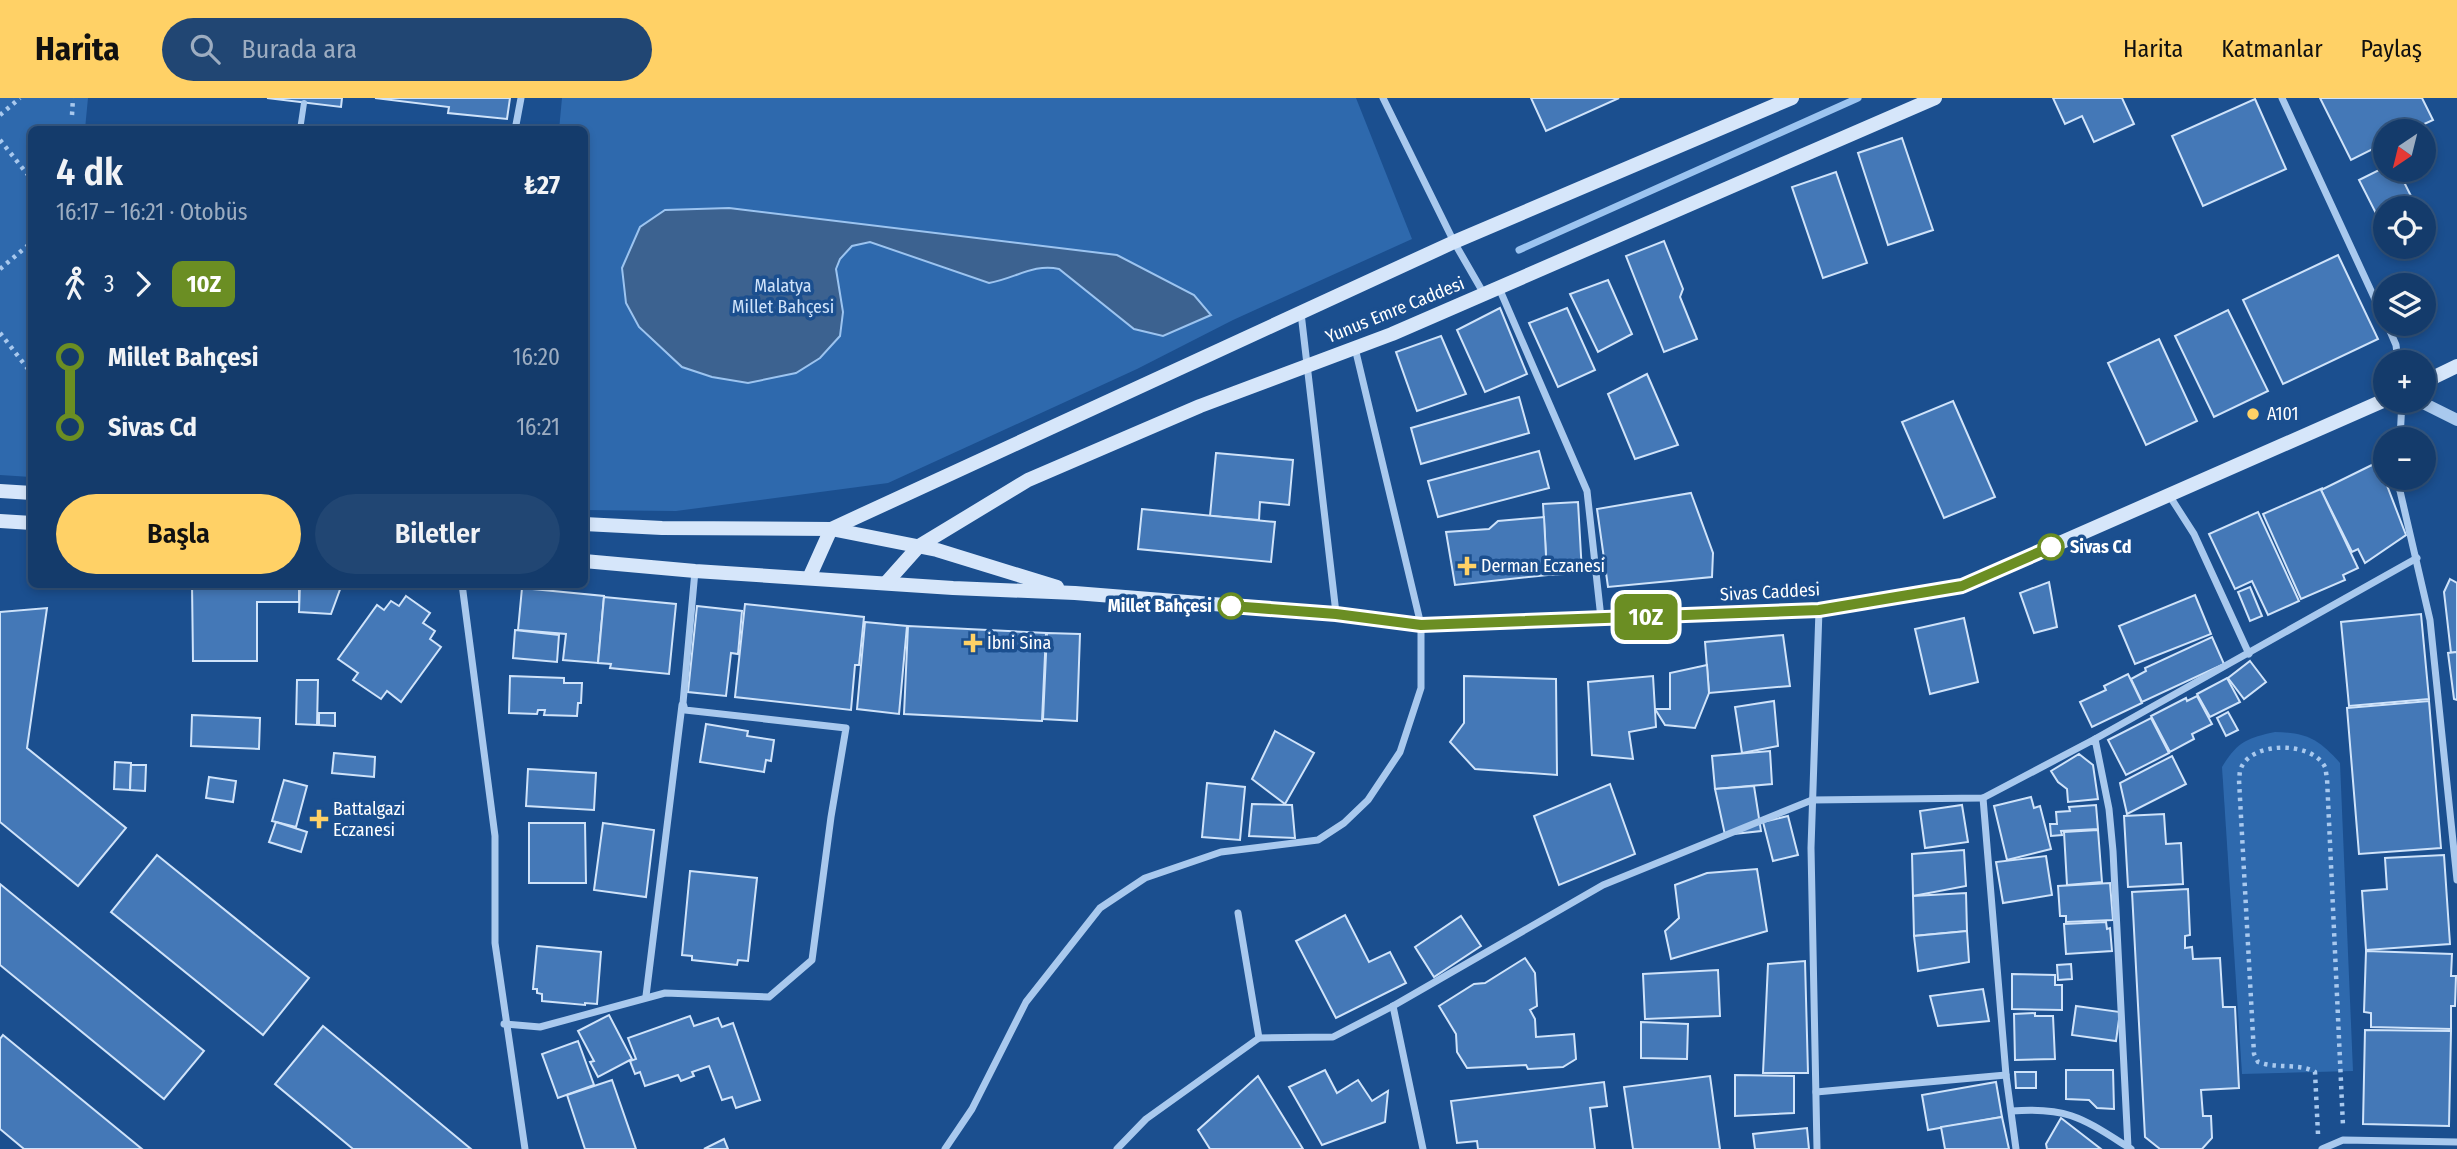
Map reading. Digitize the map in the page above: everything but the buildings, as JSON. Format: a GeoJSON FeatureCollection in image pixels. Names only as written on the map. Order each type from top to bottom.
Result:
{"type":"FeatureCollection","features":[{"type":"Feature","properties":{"kind":"main road","name":"Yunus Emre Caddesi"},"geometry":{"type":"LineString","coordinates":[[831,529],[1454,242],[1792,98]]}},
{"type":"Feature","properties":{"kind":"main road","name":"Yunus Emre Caddesi"},"geometry":{"type":"LineString","coordinates":[[886,583],[919,547],[1028,480],[1200,406],[1355,348],[1484,294],[1935,98]]}},
{"type":"Feature","properties":{"kind":"main road"},"geometry":{"type":"LineString","coordinates":[[2436,376],[2457,366]]}},
{"type":"Feature","properties":{"kind":"main road","name":"Sivas Caddesi"},"geometry":{"type":"LineString","coordinates":[[1075,593],[1336,614],[1421,625],[1819,610],[1962,586],[2373,405]]}},
{"type":"Feature","properties":{"kind":"main road"},"geometry":{"type":"LineString","coordinates":[[0,491],[28,493]]}},
{"type":"Feature","properties":{"kind":"main road"},"geometry":{"type":"LineString","coordinates":[[0,521],[28,523]]}},
{"type":"Feature","properties":{"kind":"main road"},"geometry":{"type":"LineString","coordinates":[[588,524],[662,528],[831,529],[937,550],[1075,593]]}},
{"type":"Feature","properties":{"kind":"main road"},"geometry":{"type":"LineString","coordinates":[[808,578],[831,529]]}},
{"type":"Feature","properties":{"kind":"main road"},"geometry":{"type":"LineString","coordinates":[[588,561],[695,571],[1075,593]]}},
{"type":"Feature","properties":{"kind":"street"},"geometry":{"type":"LineString","coordinates":[[516,126],[521,98]]}},
{"type":"Feature","properties":{"kind":"street"},"geometry":{"type":"LineString","coordinates":[[1382,98],[1454,242],[1484,294]]}},
{"type":"Feature","properties":{"kind":"street"},"geometry":{"type":"LineString","coordinates":[[2282,98],[2373,294]]}},
{"type":"Feature","properties":{"kind":"street"},"geometry":{"type":"LineString","coordinates":[[301,126],[304,103]]}},
{"type":"Feature","properties":{"kind":"street"},"geometry":{"type":"LineString","coordinates":[[1499,287],[1587,491],[1601,618]]}},
{"type":"Feature","properties":{"kind":"street"},"geometry":{"type":"LineString","coordinates":[[1301,313],[1336,614]]}},
{"type":"Feature","properties":{"kind":"street"},"geometry":{"type":"LineString","coordinates":[[945,1149],[972,1109],[1026,1002],[1100,908],[1145,877],[1221,852],[1318,840],[1344,823],[1368,800],[1400,752],[1420,688],[1421,625],[1355,348]]}},
{"type":"Feature","properties":{"kind":"street"},"geometry":{"type":"LineString","coordinates":[[2436,410],[2457,420]]}},
{"type":"Feature","properties":{"kind":"street"},"geometry":{"type":"LineString","coordinates":[[2400,490],[2430,620],[2453,807],[2457,880]]}},
{"type":"Feature","properties":{"kind":"street"},"geometry":{"type":"LineString","coordinates":[[2168,495],[2194,534],[2249,654]]}},
{"type":"Feature","properties":{"kind":"street"},"geometry":{"type":"LineString","coordinates":[[1116,1149],[1146,1119],[1259,1038],[1333,1037],[1393,1006],[1603,885],[1812,800],[1983,798],[2249,654],[2417,558]]}},
{"type":"Feature","properties":{"kind":"street"},"geometry":{"type":"LineString","coordinates":[[646,996],[683,703],[695,571]]}},
{"type":"Feature","properties":{"kind":"street"},"geometry":{"type":"LineString","coordinates":[[463,588],[495,836],[495,943],[525,1149]]}},
{"type":"Feature","properties":{"kind":"street"},"geometry":{"type":"LineString","coordinates":[[1817,1149],[1811,848],[1819,610]]}},
{"type":"Feature","properties":{"kind":"street"},"geometry":{"type":"LineString","coordinates":[[505,1025],[540,1027],[665,993],[769,997],[812,960],[846,728],[685,710],[683,703]]}},
{"type":"Feature","properties":{"kind":"street"},"geometry":{"type":"LineString","coordinates":[[2095,739],[2109,809],[2113,851],[2129,1148]]}},
{"type":"Feature","properties":{"kind":"street"},"geometry":{"type":"LineString","coordinates":[[1983,798],[2006,1075],[2016,1149]]}},
{"type":"Feature","properties":{"kind":"street"},"geometry":{"type":"LineString","coordinates":[[1238,912],[1259,1038]]}},
{"type":"Feature","properties":{"kind":"street"},"geometry":{"type":"LineString","coordinates":[[1393,1006],[1423,1149]]}},
{"type":"Feature","properties":{"kind":"street"},"geometry":{"type":"LineString","coordinates":[[1816,1092],[2006,1075]]}},
{"type":"Feature","properties":{"kind":"street"},"geometry":{"type":"LineString","coordinates":[[2012,1111],[2041,1109],[2063,1112],[2090,1123],[2129,1148]]}},
{"type":"Feature","properties":{"kind":"street"},"geometry":{"type":"LineString","coordinates":[[2322,1149],[2343,1140],[2457,1142]]}},
{"type":"Feature","properties":{"kind":"path"},"geometry":{"type":"LineString","coordinates":[[0,115],[20,98]]}},
{"type":"Feature","properties":{"kind":"path"},"geometry":{"type":"LineString","coordinates":[[0,140],[28,175]]}},
{"type":"Feature","properties":{"kind":"path"},"geometry":{"type":"LineString","coordinates":[[0,269],[28,245]]}},
{"type":"Feature","properties":{"kind":"path"},"geometry":{"type":"LineString","coordinates":[[0,333],[28,368]]}},
{"type":"Feature","properties":{"kind":"path"},"geometry":{"type":"LineString","coordinates":[[2318,1136],[2315,1072],[2309,1068],[2272,1067],[2258,1062],[2254,1054],[2239,780],[2241,767],[2250,758],[2274,747],[2290,747],[2317,758],[2325,766],[2343,1140]]}},
{"type":"Feature","properties":{"kind":"green space"},"geometry":{"type":"Polygon","coordinates":[[[0,98],[88,98],[85,126],[28,126],[28,477],[0,475],[0,98]]]}},
{"type":"Feature","properties":{"kind":"green space","name":"Malatya Millet Bahçesi"},"geometry":{"type":"Polygon","coordinates":[[[562,98],[1356,98],[1412,239],[1233,320],[1137,369],[888,483],[676,511],[588,510],[588,126],[559,126],[562,98]]]}},
{"type":"Feature","properties":{"kind":"green space"},"geometry":{"type":"Polygon","coordinates":[[[2275,732],[2312,739],[2340,763],[2353,1071],[2242,1074],[2222,767],[2244,742],[2275,732]]]}},
{"type":"Feature","properties":{"kind":"shaded area"},"geometry":{"type":"Polygon","coordinates":[[[729,208],[1117,255],[1194,295],[1211,315],[1163,336],[1134,329],[1059,269],[1041,268],[989,283],[870,242],[852,246],[840,259],[836,269],[843,312],[840,336],[820,358],[796,373],[748,383],[712,377],[682,367],[639,327],[626,303],[622,268],[640,227],[665,210],[729,208]]]}},
{"type":"Feature","properties":{"kind":"waterway"},"geometry":{"type":"LineString","coordinates":[[1519,250],[1858,98]]}},
{"type":"Feature","properties":{"kind":"bus line","name":"10Z"},"geometry":{"type":"LineString","coordinates":[[1231,606],[1336,614],[1421,625],[1819,610],[1962,586],[2051,547]]}},
{"type":"Feature","properties":{"kind":"place","name":"A101"},"geometry":{"type":"Point","coordinates":[2253,414]}},
{"type":"Feature","properties":{"kind":"place","name":"Sivas Cd"},"geometry":{"type":"Point","coordinates":[2051,547]}},
{"type":"Feature","properties":{"kind":"place","name":"Derman Eczanesi"},"geometry":{"type":"Point","coordinates":[1467,566]}},
{"type":"Feature","properties":{"kind":"place","name":"Millet Bahçesi"},"geometry":{"type":"Point","coordinates":[1231,606]}},
{"type":"Feature","properties":{"kind":"place","name":"İbni Sina"},"geometry":{"type":"Point","coordinates":[973,643]}},
{"type":"Feature","properties":{"kind":"place","name":"Battalgazi Eczanesi"},"geometry":{"type":"Point","coordinates":[319,819]}}]}
